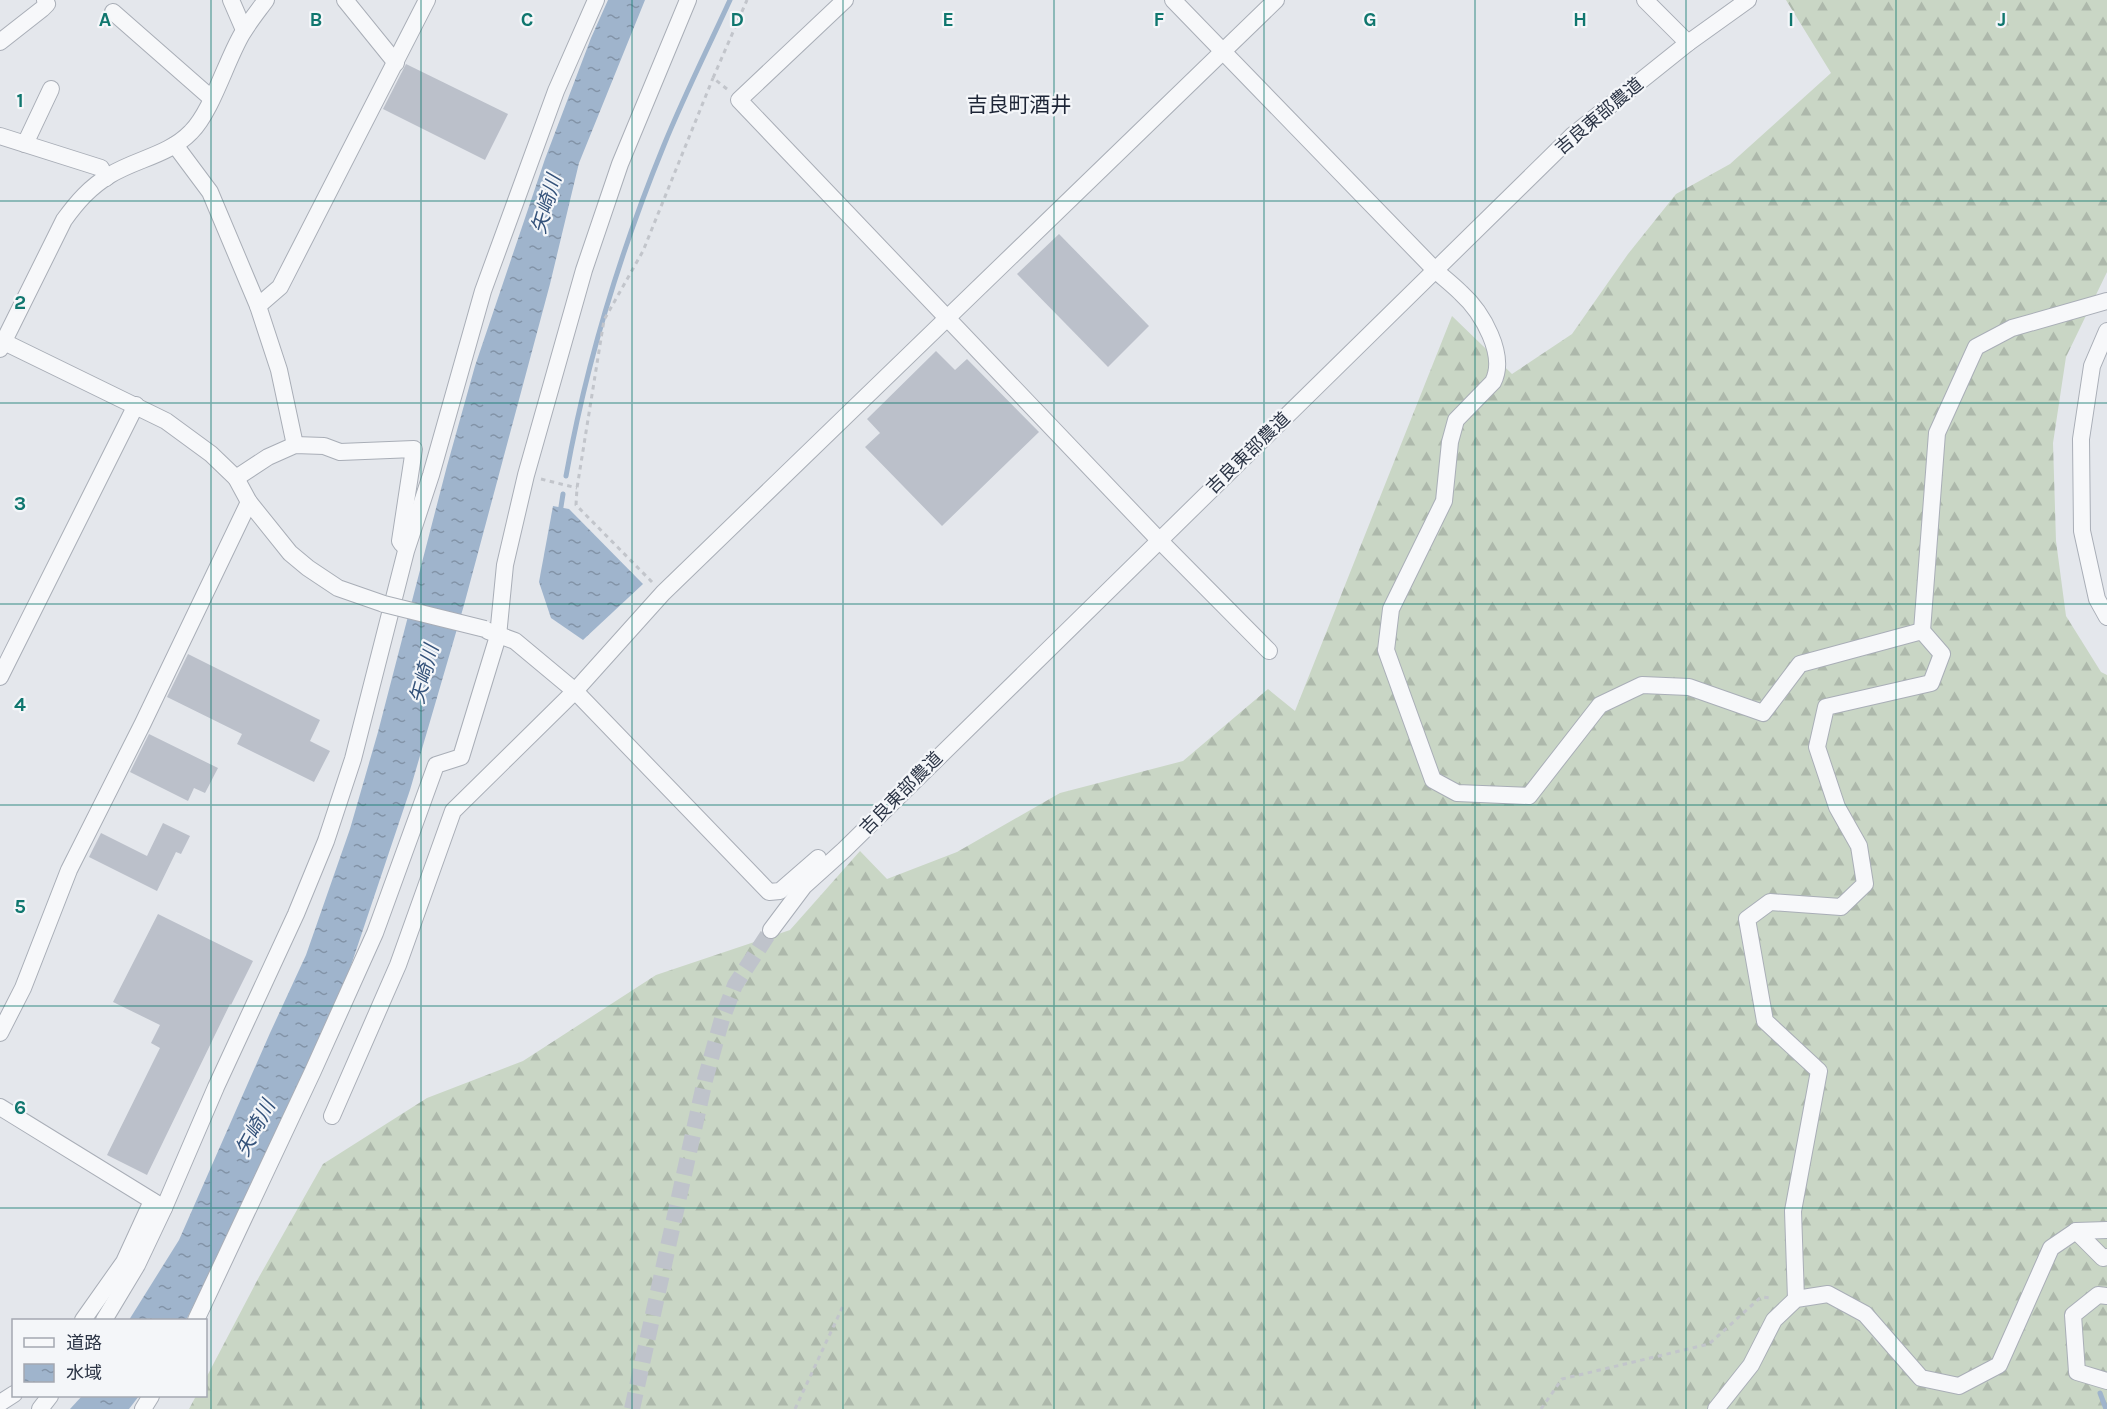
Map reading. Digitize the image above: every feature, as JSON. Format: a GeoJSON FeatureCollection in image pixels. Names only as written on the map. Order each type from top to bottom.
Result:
{"type":"FeatureCollection","features":[{"type":"Feature","properties":{"kind":"street"},"geometry":{"type":"LineString","coordinates":[[0,42],[42,9],[47,4],[45,0]]}},
{"type":"Feature","properties":{"kind":"street"},"geometry":{"type":"LineString","coordinates":[[231,0],[244,30]]}},
{"type":"Feature","properties":{"kind":"street"},"geometry":{"type":"LineString","coordinates":[[266,0],[244,30],[202,116],[192,131],[175,146],[106,178],[83,195],[64,220],[1,343],[136,405],[166,421],[190,438],[236,478],[249,502],[290,553],[338,588],[384,604],[492,632],[515,641],[575,691],[769,892],[780,891],[826,851],[844,850]]}},
{"type":"Feature","properties":{"kind":"street"},"geometry":{"type":"LineString","coordinates":[[345,0],[396,63]]}},
{"type":"Feature","properties":{"kind":"street"},"geometry":{"type":"LineString","coordinates":[[258,306],[280,287],[427,0]]}},
{"type":"Feature","properties":{"kind":"street"},"geometry":{"type":"LineString","coordinates":[[84,1319],[124,1262],[158,1205],[216,1087],[296,914],[326,841],[353,759],[406,551],[431,475],[483,291],[556,91],[596,0]]}},
{"type":"Feature","properties":{"kind":"street"},"geometry":{"type":"LineString","coordinates":[[196,1319],[375,933],[436,765],[461,757],[492,632],[526,475],[584,270],[620,164],[688,0]]}},
{"type":"Feature","properties":{"kind":"street"},"geometry":{"type":"LineString","coordinates":[[845,0],[739,100],[1159,540],[1269,651]]}},
{"type":"Feature","properties":{"kind":"street"},"geometry":{"type":"LineString","coordinates":[[1173,0],[1436,271],[1463,294],[1492,336],[1497,357],[1497,376],[1456,420],[1450,442],[1444,501],[1391,609],[1386,650],[1433,780],[1457,793],[1529,796],[1600,705],[1642,685],[1689,687],[1763,713],[1800,664],[1922,631]]}},
{"type":"Feature","properties":{"kind":"street"},"geometry":{"type":"LineString","coordinates":[[332,1116],[398,966],[453,811],[575,691],[663,593],[1276,0]]}},
{"type":"Feature","properties":{"kind":"street"},"geometry":{"type":"LineString","coordinates":[[1645,0],[1688,43]]}},
{"type":"Feature","properties":{"kind":"street","name":"吉良東部農道"},"geometry":{"type":"LineString","coordinates":[[771,930],[804,886],[844,850],[1573,135],[1688,43],[1748,0]]}},
{"type":"Feature","properties":{"kind":"street"},"geometry":{"type":"LineString","coordinates":[[113,12],[211,98]]}},
{"type":"Feature","properties":{"kind":"street"},"geometry":{"type":"LineString","coordinates":[[25,144],[51,89]]}},
{"type":"Feature","properties":{"kind":"street"},"geometry":{"type":"LineString","coordinates":[[0,136],[101,168],[106,178]]}},
{"type":"Feature","properties":{"kind":"street"},"geometry":{"type":"LineString","coordinates":[[175,146],[210,192],[258,306],[279,370],[295,445]]}},
{"type":"Feature","properties":{"kind":"street"},"geometry":{"type":"LineString","coordinates":[[1796,1299],[1793,1211],[1819,1071],[1765,1021],[1747,919],[1770,902],[1841,907],[1865,884],[1859,846],[1837,807],[1817,747],[1826,707],[1931,683],[1942,654],[1922,631],[1937,433],[1976,347],[2012,328],[2107,302]]}},
{"type":"Feature","properties":{"kind":"street"},"geometry":{"type":"LineString","coordinates":[[2107,331],[2092,366],[2081,439],[2082,531],[2097,599],[2107,616]]}},
{"type":"Feature","properties":{"kind":"street"},"geometry":{"type":"LineString","coordinates":[[0,676],[136,405]]}},
{"type":"Feature","properties":{"kind":"street"},"geometry":{"type":"LineString","coordinates":[[236,478],[268,457],[295,445],[324,446],[340,452],[414,449],[400,541],[406,551]]}},
{"type":"Feature","properties":{"kind":"street"},"geometry":{"type":"LineString","coordinates":[[0,1033],[22,988],[69,870],[143,723],[249,502]]}},
{"type":"Feature","properties":{"kind":"street"},"geometry":{"type":"LineString","coordinates":[[0,1107],[158,1205]]}},
{"type":"Feature","properties":{"kind":"street"},"geometry":{"type":"LineString","coordinates":[[105,1319],[137,1265],[158,1205]]}},
{"type":"Feature","properties":{"kind":"street"},"geometry":{"type":"LineString","coordinates":[[1716,1409],[1751,1365],[1774,1320],[1796,1299],[1828,1294],[1865,1314],[1921,1378],[1959,1386],[1999,1365],[2051,1248],[2076,1231],[2107,1230]]}},
{"type":"Feature","properties":{"kind":"street"},"geometry":{"type":"LineString","coordinates":[[2076,1231],[2103,1258],[2107,1257]]}},
{"type":"Feature","properties":{"kind":"street"},"geometry":{"type":"LineString","coordinates":[[2107,1296],[2098,1295],[2073,1315],[2077,1372],[2107,1381]]}},
{"type":"Feature","properties":{"kind":"path"},"geometry":{"type":"LineString","coordinates":[[663,593],[576,505],[577,488],[604,320],[643,251],[712,78],[747,0]]}},
{"type":"Feature","properties":{"kind":"path"},"geometry":{"type":"LineString","coordinates":[[712,78],[739,100]]}},
{"type":"Feature","properties":{"kind":"path"},"geometry":{"type":"LineString","coordinates":[[526,475],[577,488]]}},
{"type":"Feature","properties":{"kind":"path"},"geometry":{"type":"LineString","coordinates":[[1542,1409],[1562,1379],[1709,1344],[1761,1297],[1796,1299]]}},
{"type":"Feature","properties":{"kind":"path"},"geometry":{"type":"LineString","coordinates":[[795,1409],[843,1306]]}},
{"type":"Feature","properties":{"kind":"green space"},"geometry":{"type":"Polygon","coordinates":[[[1786,0],[2107,0],[2107,272],[2066,357],[2053,443],[2056,541],[2066,616],[2101,672],[2107,675],[2107,1409],[189,1409],[195,1397],[207,1397],[207,1376],[259,1277],[323,1164],[427,1098],[523,1061],[656,975],[790,930],[860,851],[887,879],[957,852],[1060,793],[1183,761],[1268,689],[1295,711],[1452,316],[1512,374],[1572,334],[1628,254],[1676,194],[1730,164],[1831,73],[1786,0]]]}},
{"type":"Feature","properties":{"kind":"water","name":"矢崎川"},"geometry":{"type":"Polygon","coordinates":[[[608,0],[645,0],[579,163],[550,284],[464,605],[410,790],[337,1007],[234,1227],[187,1319],[130,1319],[179,1240],[306,955],[350,829],[378,732],[475,366],[545,159],[591,38],[608,0]]]}},
{"type":"Feature","properties":{"kind":"water"},"geometry":{"type":"Polygon","coordinates":[[[553,506],[569,509],[643,584],[583,640],[551,618],[539,582],[553,506]]]}},
{"type":"Feature","properties":{"kind":"water"},"geometry":{"type":"Polygon","coordinates":[[[81,1397],[138,1397],[129,1409],[70,1409],[81,1397]]]}},
{"type":"Feature","properties":{"kind":"building"},"geometry":{"type":"Polygon","coordinates":[[[406,64],[508,114],[485,160],[383,109],[406,64]]]}},
{"type":"Feature","properties":{"kind":"building"},"geometry":{"type":"Polygon","coordinates":[[[1059,234],[1149,326],[1108,367],[1017,274],[1059,234]]]}},
{"type":"Feature","properties":{"kind":"building"},"geometry":{"type":"Polygon","coordinates":[[[936,351],[955,370],[967,359],[1039,432],[942,526],[865,447],[880,433],[867,419],[936,351]]]}},
{"type":"Feature","properties":{"kind":"building"},"geometry":{"type":"Polygon","coordinates":[[[188,654],[320,720],[310,741],[330,751],[314,782],[237,744],[242,734],[167,697],[188,654]]]}},
{"type":"Feature","properties":{"kind":"building"},"geometry":{"type":"Polygon","coordinates":[[[149,734],[218,768],[205,793],[194,788],[188,801],[130,772],[149,734]]]}},
{"type":"Feature","properties":{"kind":"building"},"geometry":{"type":"Polygon","coordinates":[[[163,823],[190,836],[181,854],[176,852],[157,891],[89,857],[101,833],[147,856],[163,823]]]}},
{"type":"Feature","properties":{"kind":"building"},"geometry":{"type":"Polygon","coordinates":[[[158,914],[253,961],[147,1175],[107,1155],[160,1048],[151,1043],[160,1025],[113,1002],[158,914]]]}},
{"type":"Feature","properties":{"kind":"waterway"},"geometry":{"type":"LineString","coordinates":[[566,476],[594,350],[633,225],[672,127],[730,0]]}},
{"type":"Feature","properties":{"kind":"waterway"},"geometry":{"type":"LineString","coordinates":[[560,513],[563,494]]}},
{"type":"Feature","properties":{"kind":"waterway"},"geometry":{"type":"LineString","coordinates":[[2100,1393],[2106,1409]]}},
{"type":"Feature","properties":{"kind":"tunnel"},"geometry":{"type":"LineString","coordinates":[[632,1409],[705,1080],[722,1019],[735,985],[771,930]]}},
{"type":"Feature","properties":{"kind":"district","name":"吉良町酒井"},"geometry":{"type":"Point","coordinates":[1019,105]}}]}
